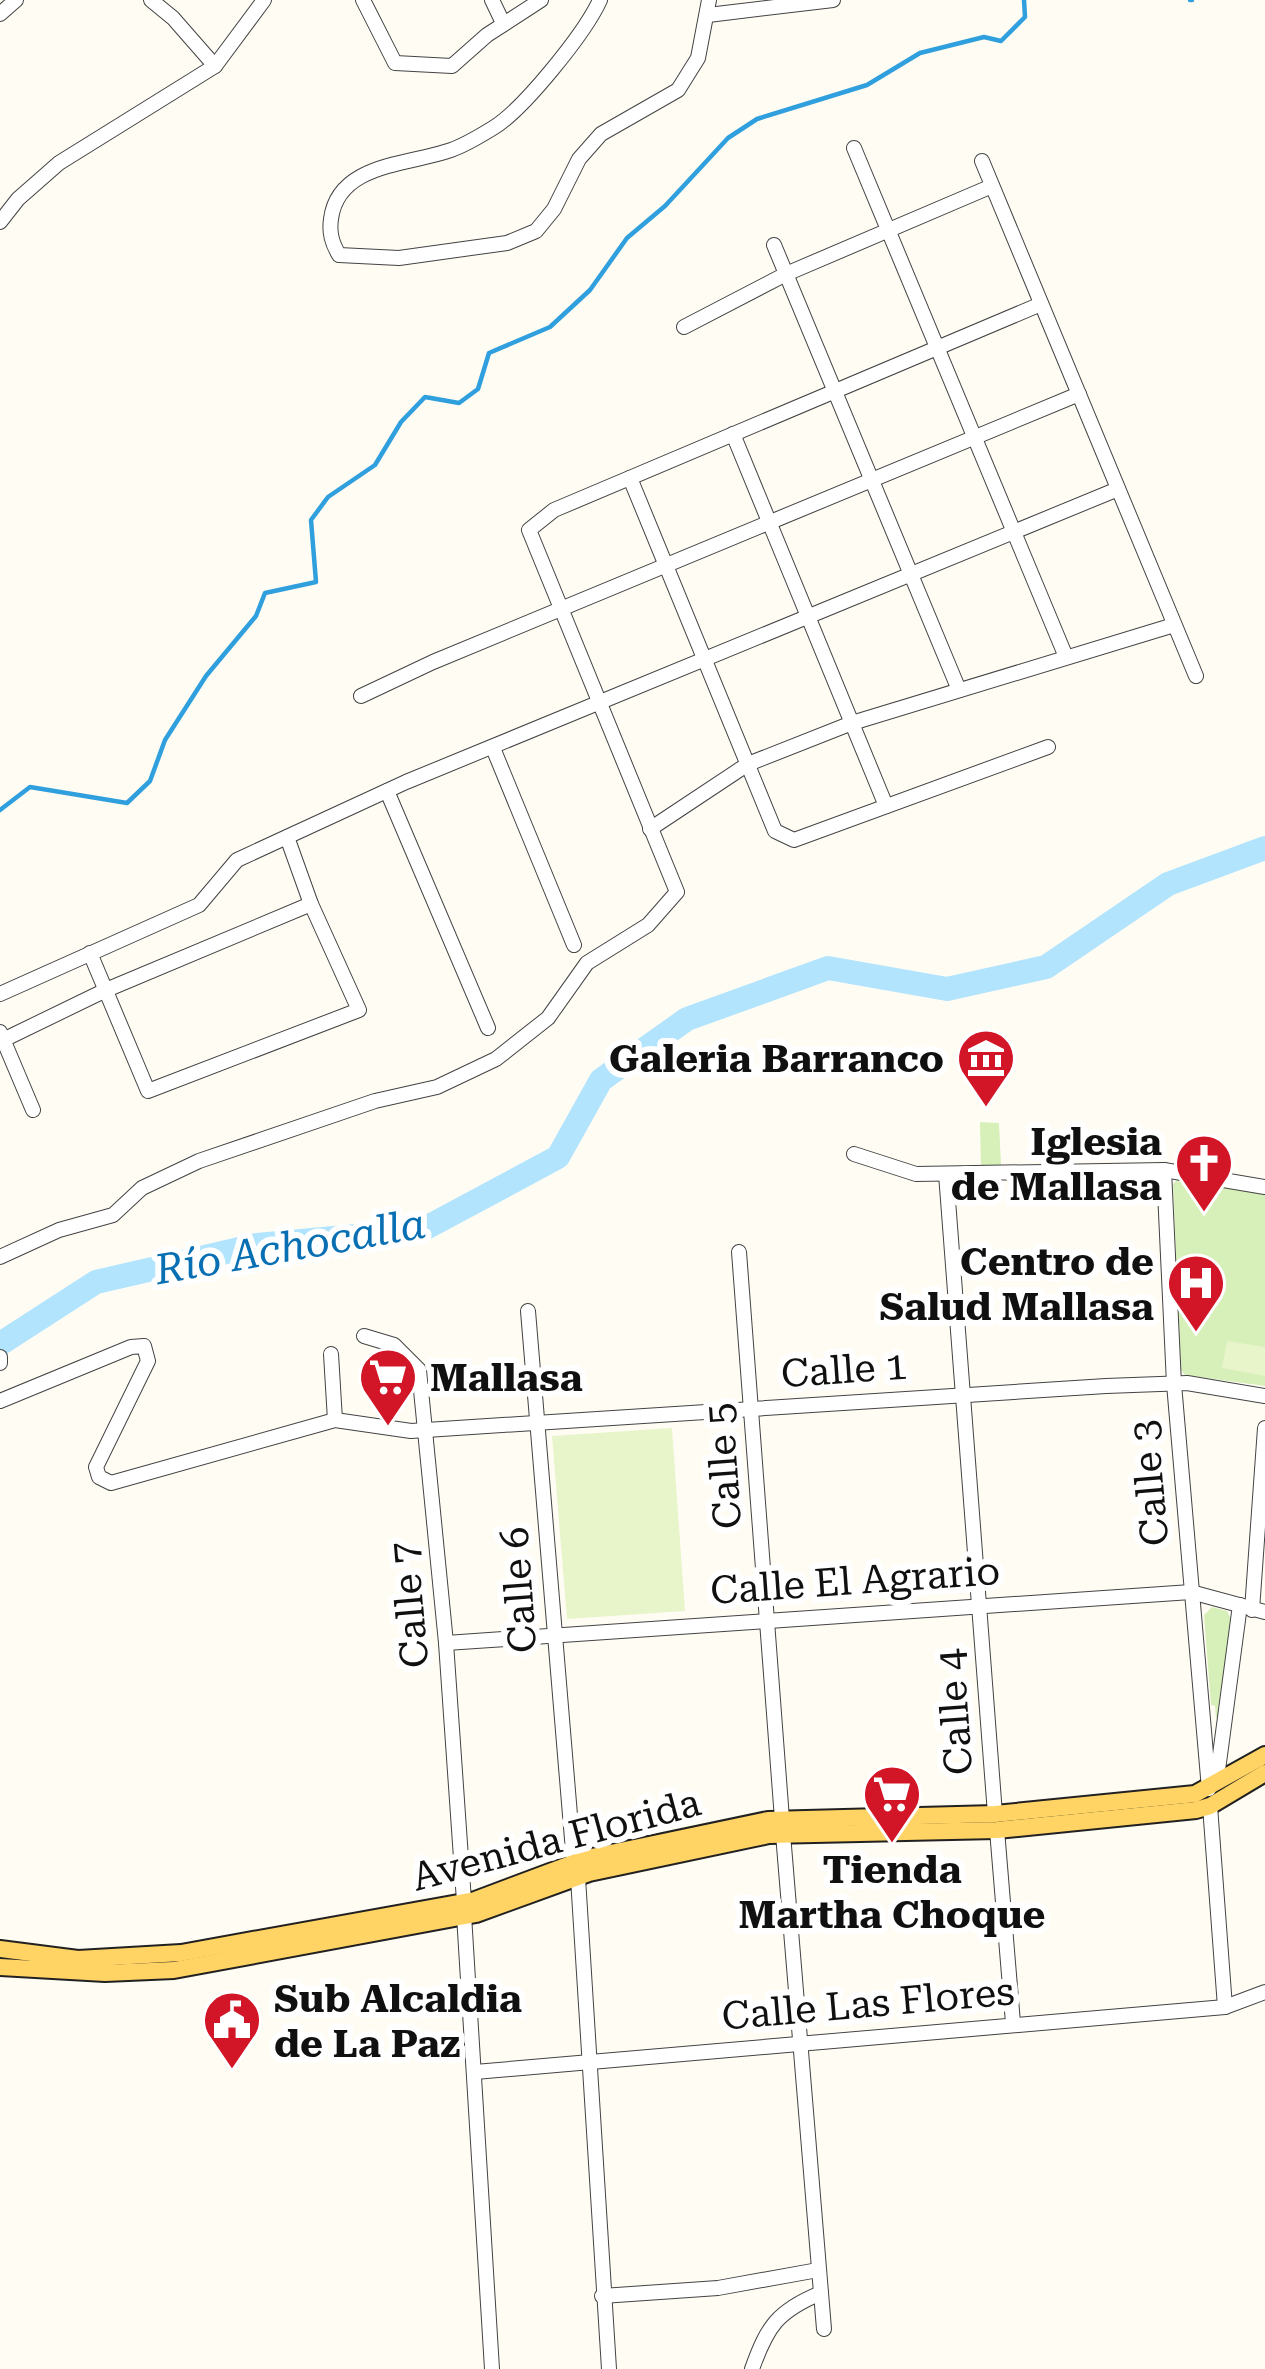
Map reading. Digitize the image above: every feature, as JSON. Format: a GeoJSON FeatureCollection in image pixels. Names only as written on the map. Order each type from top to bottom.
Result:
{"type":"FeatureCollection","features":[{"type":"Feature","properties":{"kind":"main road","name":"Avenida Florida"},"geometry":{"type":"LineString","coordinates":[[1210,1797],[1265,1755]]}},
{"type":"Feature","properties":{"kind":"main road","name":"Avenida Florida"},"geometry":{"type":"LineString","coordinates":[[0,1967],[84,1973],[174,1970],[464,1908],[576,1870],[752,1838],[783,1827],[996,1822],[1210,1797],[1265,1773]]}},
{"type":"Feature","properties":{"kind":"main road","name":"Avenida Florida"},"geometry":{"type":"LineString","coordinates":[[0,1949],[78,1959],[150,1958],[464,1908]]}},
{"type":"Feature","properties":{"kind":"street"},"geometry":{"type":"LineString","coordinates":[[151,0],[215,66]]}},
{"type":"Feature","properties":{"kind":"street"},"geometry":{"type":"LineString","coordinates":[[0,222],[17,199],[59,163],[215,66],[264,0]]}},
{"type":"Feature","properties":{"kind":"street"},"geometry":{"type":"LineString","coordinates":[[363,0],[395,63],[452,66],[503,23],[541,0]]}},
{"type":"Feature","properties":{"kind":"street"},"geometry":{"type":"LineString","coordinates":[[492,0],[503,23]]}},
{"type":"Feature","properties":{"kind":"street"},"geometry":{"type":"LineString","coordinates":[[600,0],[568,52],[503,122],[457,148],[378,169],[349,183],[331,214],[329,230],[339,255],[399,258],[507,243],[536,231],[554,209],[579,159],[601,134],[678,90],[698,58],[709,7],[833,0]]}},
{"type":"Feature","properties":{"kind":"street"},"geometry":{"type":"LineString","coordinates":[[854,148],[1066,657]]}},
{"type":"Feature","properties":{"kind":"street"},"geometry":{"type":"LineString","coordinates":[[982,161],[1196,676]]}},
{"type":"Feature","properties":{"kind":"street"},"geometry":{"type":"LineString","coordinates":[[684,327],[786,274],[992,186]]}},
{"type":"Feature","properties":{"kind":"street"},"geometry":{"type":"LineString","coordinates":[[773,245],[959,690]]}},
{"type":"Feature","properties":{"kind":"street"},"geometry":{"type":"LineString","coordinates":[[0,1257],[59,1230],[113,1215],[142,1188],[199,1161],[375,1101],[437,1088],[496,1059],[548,1018],[587,963],[648,925],[677,892],[529,530],[554,510],[1041,304]]}},
{"type":"Feature","properties":{"kind":"street"},"geometry":{"type":"LineString","coordinates":[[361,696],[1078,394]]}},
{"type":"Feature","properties":{"kind":"street"},"geometry":{"type":"LineString","coordinates":[[733,434],[886,806]]}},
{"type":"Feature","properties":{"kind":"street"},"geometry":{"type":"LineString","coordinates":[[630,478],[775,831],[794,840],[1048,747]]}},
{"type":"Feature","properties":{"kind":"street"},"geometry":{"type":"LineString","coordinates":[[0,994],[199,905],[237,860],[387,790],[1118,489]]}},
{"type":"Feature","properties":{"kind":"street"},"geometry":{"type":"LineString","coordinates":[[650,829],[748,764],[852,723],[1174,625]]}},
{"type":"Feature","properties":{"kind":"street"},"geometry":{"type":"LineString","coordinates":[[494,748],[574,945]]}},
{"type":"Feature","properties":{"kind":"street"},"geometry":{"type":"LineString","coordinates":[[387,790],[488,1028]]}},
{"type":"Feature","properties":{"kind":"street"},"geometry":{"type":"LineString","coordinates":[[90,953],[148,1091],[359,1010],[287,837]]}},
{"type":"Feature","properties":{"kind":"street"},"geometry":{"type":"LineString","coordinates":[[33,1110],[2,1036],[311,904]]}},
{"type":"Feature","properties":{"kind":"street"},"geometry":{"type":"LineString","coordinates":[[854,1154],[916,1174],[1164,1170],[1265,1187]]}},
{"type":"Feature","properties":{"kind":"street","name":"Calle 3"},"geometry":{"type":"LineString","coordinates":[[1164,1170],[1174,1384],[1196,1608],[1225,2007]]}},
{"type":"Feature","properties":{"kind":"street","name":"Calle 4"},"geometry":{"type":"LineString","coordinates":[[946,1174],[1012,2023]]}},
{"type":"Feature","properties":{"kind":"street","name":"Calle 5"},"geometry":{"type":"LineString","coordinates":[[740,1252],[824,2329]]}},
{"type":"Feature","properties":{"kind":"street","name":"Calle 6"},"geometry":{"type":"LineString","coordinates":[[528,1311],[576,1870],[609,2369]]}},
{"type":"Feature","properties":{"kind":"street","name":"Calle 7"},"geometry":{"type":"LineString","coordinates":[[364,1336],[394,1345],[419,1370],[446,1643],[492,2369]]}},
{"type":"Feature","properties":{"kind":"street"},"geometry":{"type":"LineString","coordinates":[[0,1401],[131,1347],[144,1346],[148,1361],[96,1467],[99,1477],[112,1483],[334,1420],[331,1354]]}},
{"type":"Feature","properties":{"kind":"street","name":"Calle 1"},"geometry":{"type":"LineString","coordinates":[[334,1420],[426,1430],[1174,1384],[1265,1396]]}},
{"type":"Feature","properties":{"kind":"street"},"geometry":{"type":"LineString","coordinates":[[1210,1797],[1252,1609],[1265,1428]]}},
{"type":"Feature","properties":{"kind":"street","name":"Calle El Agrario"},"geometry":{"type":"LineString","coordinates":[[446,1643],[1191,1592],[1252,1609]]}},
{"type":"Feature","properties":{"kind":"street","name":"Calle Las Flores"},"geometry":{"type":"LineString","coordinates":[[475,2072],[1225,2007],[1265,1992]]}},
{"type":"Feature","properties":{"kind":"street"},"geometry":{"type":"LineString","coordinates":[[602,2296],[718,2288],[818,2270]]}},
{"type":"Feature","properties":{"kind":"street"},"geometry":{"type":"LineString","coordinates":[[752,2369],[766,2329],[796,2303],[820,2293]]}},
{"type":"Feature","properties":{"kind":"green space"},"geometry":{"type":"Polygon","coordinates":[[[980,1122],[999,1123],[1001,1166],[981,1167],[980,1122]]]}},
{"type":"Feature","properties":{"kind":"green space"},"geometry":{"type":"Polygon","coordinates":[[[1178,1179],[1265,1194],[1265,1386],[1185,1375],[1181,1370],[1173,1184],[1178,1179]]]}},
{"type":"Feature","properties":{"kind":"green space"},"geometry":{"type":"Polygon","coordinates":[[[1227,1341],[1265,1347],[1265,1376],[1222,1368],[1227,1341]]]}},
{"type":"Feature","properties":{"kind":"green space"},"geometry":{"type":"Polygon","coordinates":[[[672,1428],[685,1611],[567,1619],[552,1436],[672,1428]]]}},
{"type":"Feature","properties":{"kind":"green space"},"geometry":{"type":"Polygon","coordinates":[[[1212,1607],[1227,1611],[1233,1623],[1216,1718],[1204,1615],[1212,1607]]]}},
{"type":"Feature","properties":{"kind":"waterway"},"geometry":{"type":"LineString","coordinates":[[0,810],[30,787],[127,803],[150,781],[165,740],[206,676],[256,616],[265,593],[316,582],[311,520],[328,497],[375,465],[401,422],[425,397],[459,403],[478,389],[489,353],[550,327],[590,290],[627,238],[665,206],[728,138],[757,119],[867,85],[920,53],[984,37],[1001,41],[1025,17],[1024,0]]}},
{"type":"Feature","properties":{"kind":"waterway","name":"Río Achocalla"},"geometry":{"type":"LineString","coordinates":[[0,1344],[96,1282],[257,1245],[422,1230],[558,1157],[601,1080],[687,1019],[828,968],[947,989],[1046,967],[1168,884],[1265,848]]}},
{"type":"Feature","properties":{"kind":"place","name":"Galeria Barranco"},"geometry":{"type":"Point","coordinates":[986,1109]}},
{"type":"Feature","properties":{"kind":"place","name":"Iglesia de Mallasa"},"geometry":{"type":"Point","coordinates":[1204,1214]}},
{"type":"Feature","properties":{"kind":"place","name":"Centro de Salud Mallasa"},"geometry":{"type":"Point","coordinates":[1196,1334]}},
{"type":"Feature","properties":{"kind":"place","name":"Mallasa"},"geometry":{"type":"Point","coordinates":[388,1428]}},
{"type":"Feature","properties":{"kind":"place","name":"Tienda Martha Choque"},"geometry":{"type":"Point","coordinates":[892,1845]}},
{"type":"Feature","properties":{"kind":"place","name":"Sub Alcaldia de La Paz"},"geometry":{"type":"Point","coordinates":[232,2071]}}]}
